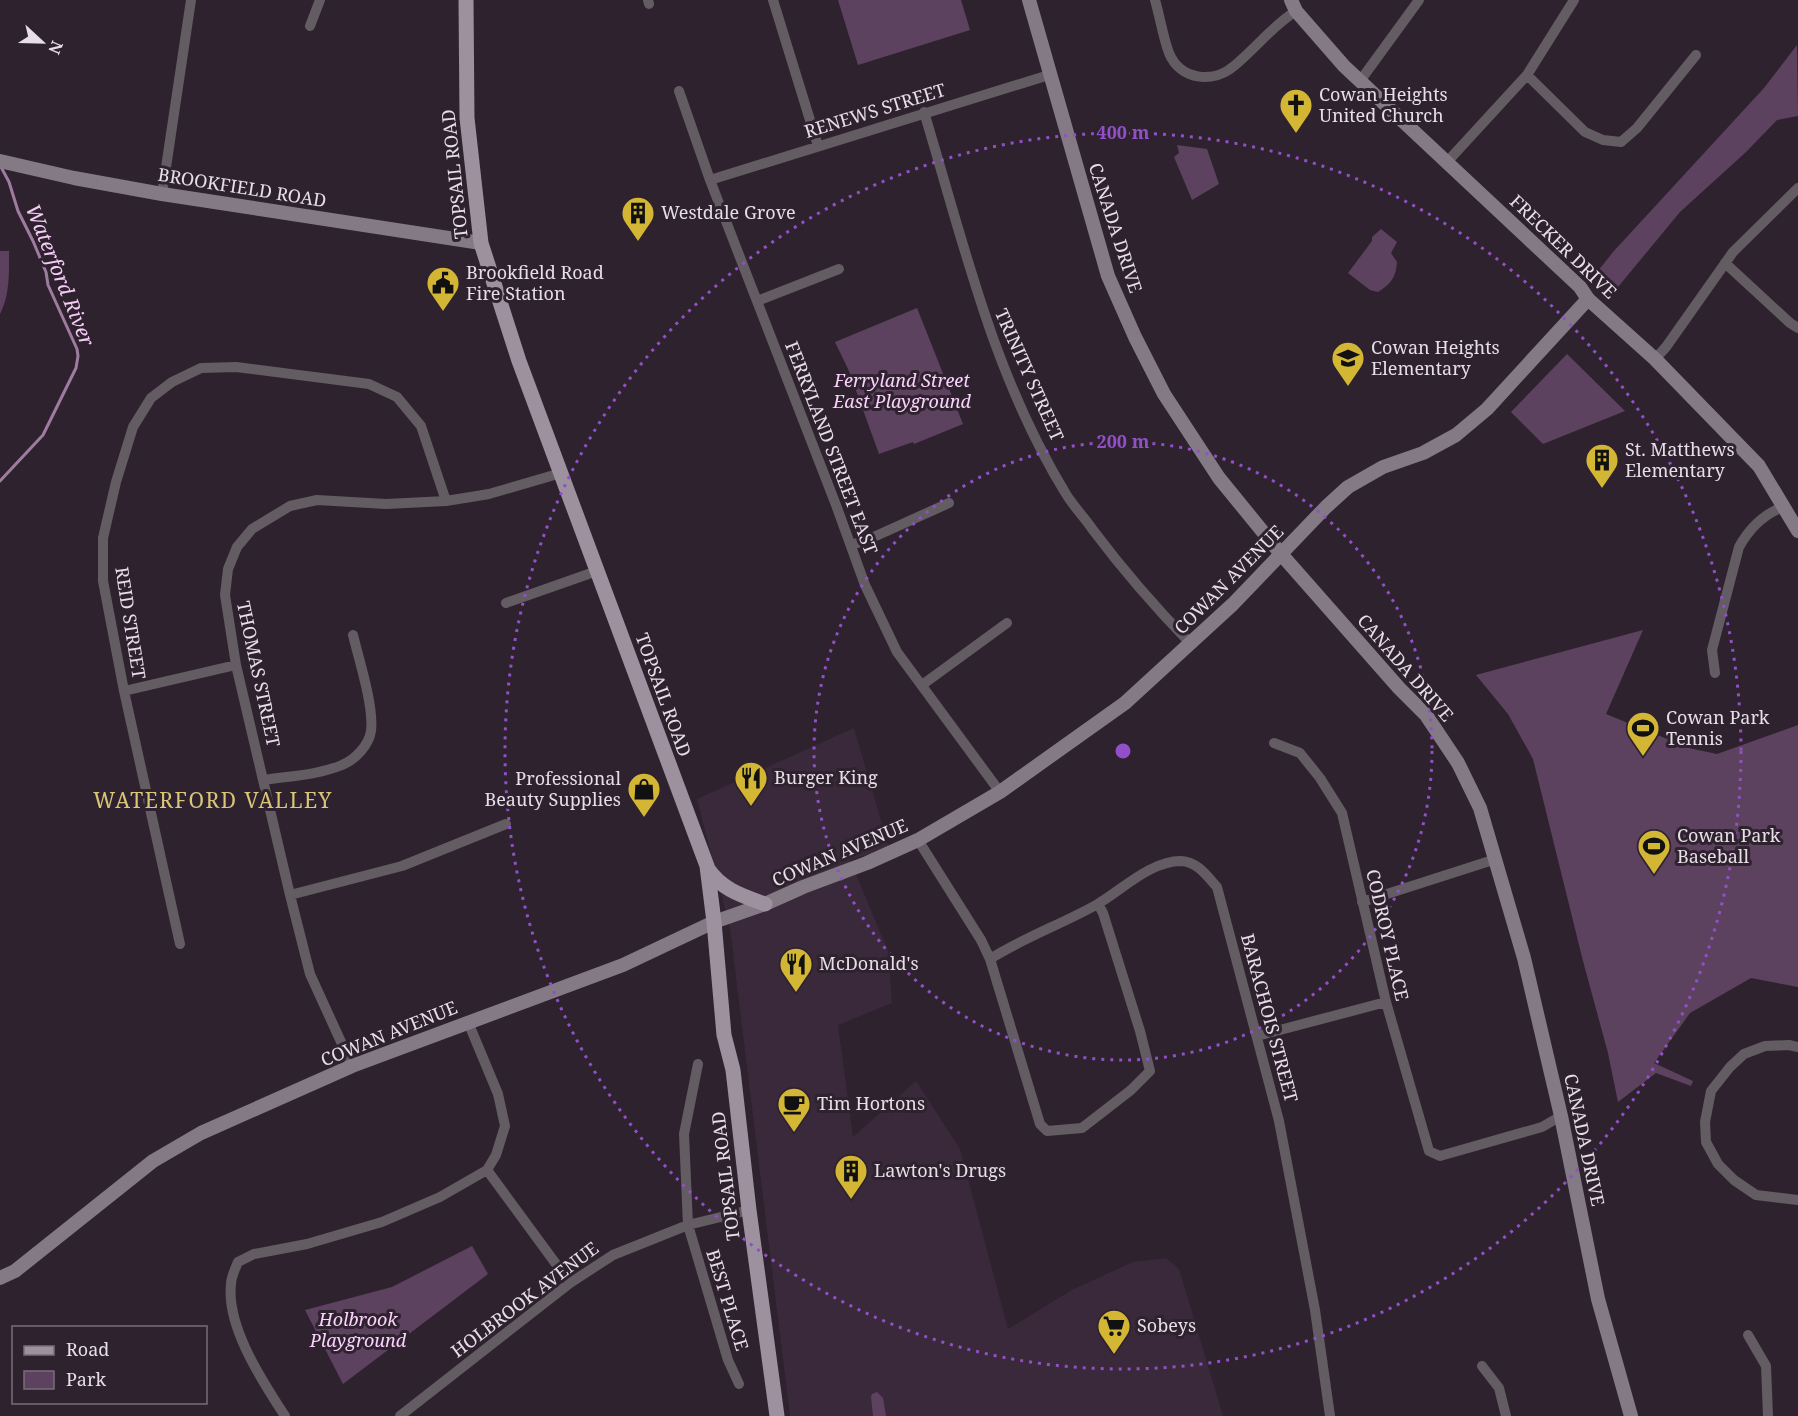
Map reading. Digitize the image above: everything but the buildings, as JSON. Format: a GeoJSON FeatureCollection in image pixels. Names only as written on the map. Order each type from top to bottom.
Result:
{"type":"FeatureCollection","features":[{"type":"Feature","properties":{"kind":"main road","name":"TOPSAIL ROAD"},"geometry":{"type":"LineString","coordinates":[[466,0],[467,118],[481,243],[519,361],[707,866],[724,1035],[733,1070],[777,1416]]}},
{"type":"Feature","properties":{"kind":"main road"},"geometry":{"type":"LineString","coordinates":[[707,866],[721,885],[734,893],[765,904]]}},
{"type":"Feature","properties":{"kind":"street"},"geometry":{"type":"LineString","coordinates":[[162,194],[191,0]]}},
{"type":"Feature","properties":{"kind":"street"},"geometry":{"type":"LineString","coordinates":[[309,26],[320,0]]}},
{"type":"Feature","properties":{"kind":"street"},"geometry":{"type":"LineString","coordinates":[[773,0],[818,146]]}},
{"type":"Feature","properties":{"kind":"street","name":"CANADA DRIVE"},"geometry":{"type":"LineString","coordinates":[[1029,0],[1108,276],[1164,394],[1204,458],[1281,554],[1398,688],[1426,715],[1458,763],[1480,808],[1524,958],[1562,1116],[1598,1299],[1630,1416]]}},
{"type":"Feature","properties":{"kind":"street"},"geometry":{"type":"LineString","coordinates":[[1155,0],[1169,54],[1178,68],[1190,76],[1208,77],[1233,68],[1293,5]]}},
{"type":"Feature","properties":{"kind":"street"},"geometry":{"type":"LineString","coordinates":[[1360,81],[1419,0]]}},
{"type":"Feature","properties":{"kind":"street"},"geometry":{"type":"LineString","coordinates":[[1447,162],[1527,75],[1574,0]]}},
{"type":"Feature","properties":{"kind":"street","name":"FRECKER DRIVE"},"geometry":{"type":"LineString","coordinates":[[1293,5],[1360,81],[1580,287],[1588,299],[1655,359],[1759,466],[1798,531]]}},
{"type":"Feature","properties":{"kind":"street"},"geometry":{"type":"LineString","coordinates":[[1527,75],[1586,132],[1603,140],[1621,142],[1637,128],[1696,55]]}},
{"type":"Feature","properties":{"kind":"street","name":"RENEWS STREET"},"geometry":{"type":"LineString","coordinates":[[710,180],[924,112],[1050,75]]}},
{"type":"Feature","properties":{"kind":"street","name":"FERRYLAND STREET EAST"},"geometry":{"type":"LineString","coordinates":[[679,91],[710,180],[852,545],[865,585],[897,652],[1000,792]]}},
{"type":"Feature","properties":{"kind":"street","name":"TRINITY STREET"},"geometry":{"type":"LineString","coordinates":[[924,112],[970,273],[985,318],[1022,411],[1067,494],[1123,570],[1191,644]]}},
{"type":"Feature","properties":{"kind":"street","name":"BROOKFIELD ROAD"},"geometry":{"type":"LineString","coordinates":[[7,162],[74,178],[162,194],[481,243]]}},
{"type":"Feature","properties":{"kind":"street"},"geometry":{"type":"LineString","coordinates":[[1655,359],[1666,347],[1725,263],[1741,244],[1798,189]]}},
{"type":"Feature","properties":{"kind":"street"},"geometry":{"type":"LineString","coordinates":[[1725,263],[1798,328]]}},
{"type":"Feature","properties":{"kind":"street"},"geometry":{"type":"LineString","coordinates":[[757,301],[839,269]]}},
{"type":"Feature","properties":{"kind":"street","name":"COWAN AVENUE"},"geometry":{"type":"LineString","coordinates":[[0,1278],[15,1271],[153,1161],[201,1133],[352,1066],[623,965],[714,922],[836,875],[918,840],[1000,792],[1125,703],[1233,604],[1347,487],[1383,467],[1423,453],[1464,428],[1487,409],[1588,299]]}},
{"type":"Feature","properties":{"kind":"street","name":"REID STREET"},"geometry":{"type":"LineString","coordinates":[[180,944],[124,691],[103,581],[103,538],[116,482],[133,427],[151,399],[172,382],[201,368],[236,367],[369,384],[397,397],[421,426],[446,501]]}},
{"type":"Feature","properties":{"kind":"street","name":"THOMAS STREET"},"geometry":{"type":"LineString","coordinates":[[352,1066],[310,974],[290,895],[236,665],[225,595],[228,569],[237,547],[252,529],[290,506],[318,501],[386,504],[446,501],[489,494],[561,473]]}},
{"type":"Feature","properties":{"kind":"street"},"geometry":{"type":"LineString","coordinates":[[852,545],[949,503]]}},
{"type":"Feature","properties":{"kind":"street"},"geometry":{"type":"LineString","coordinates":[[1715,673],[1712,650],[1739,547],[1747,532],[1774,510],[1783,507]]}},
{"type":"Feature","properties":{"kind":"street"},"geometry":{"type":"LineString","coordinates":[[506,603],[597,571]]}},
{"type":"Feature","properties":{"kind":"street"},"geometry":{"type":"LineString","coordinates":[[922,685],[1007,622]]}},
{"type":"Feature","properties":{"kind":"street"},"geometry":{"type":"LineString","coordinates":[[264,780],[344,764],[360,752],[371,732],[371,711],[353,635]]}},
{"type":"Feature","properties":{"kind":"street"},"geometry":{"type":"LineString","coordinates":[[124,691],[236,665]]}},
{"type":"Feature","properties":{"kind":"street","name":"CODROY PLACE"},"geometry":{"type":"LineString","coordinates":[[1274,743],[1300,753],[1320,778],[1342,813],[1386,1002],[1429,1151],[1440,1156],[1542,1127],[1562,1116]]}},
{"type":"Feature","properties":{"kind":"street"},"geometry":{"type":"LineString","coordinates":[[290,895],[402,866],[506,824]]}},
{"type":"Feature","properties":{"kind":"street"},"geometry":{"type":"LineString","coordinates":[[918,840],[981,939],[990,959],[1040,1124],[1047,1131],[1082,1128],[1131,1090],[1150,1071],[1140,1030],[1103,913],[1098,904]]}},
{"type":"Feature","properties":{"kind":"street"},"geometry":{"type":"LineString","coordinates":[[1362,902],[1496,860]]}},
{"type":"Feature","properties":{"kind":"street","name":"BARACHOIS STREET"},"geometry":{"type":"LineString","coordinates":[[990,959],[1098,904],[1148,872],[1170,862],[1184,861],[1200,867],[1217,887],[1286,1154],[1315,1310],[1330,1416]]}},
{"type":"Feature","properties":{"kind":"street"},"geometry":{"type":"LineString","coordinates":[[1257,1036],[1386,1002]]}},
{"type":"Feature","properties":{"kind":"street"},"geometry":{"type":"LineString","coordinates":[[285,1416],[243,1346],[231,1304],[231,1283],[238,1262],[254,1254],[307,1244],[382,1222],[440,1197],[487,1170],[496,1155],[505,1126],[498,1094],[468,1022]]}},
{"type":"Feature","properties":{"kind":"street"},"geometry":{"type":"LineString","coordinates":[[1798,1047],[1765,1046],[1744,1054],[1711,1091],[1705,1122],[1706,1142],[1718,1164],[1734,1180],[1756,1195],[1798,1200]]}},
{"type":"Feature","properties":{"kind":"street","name":"BEST PLACE"},"geometry":{"type":"LineString","coordinates":[[698,1064],[684,1134],[688,1225],[728,1360],[739,1384]]}},
{"type":"Feature","properties":{"kind":"street"},"geometry":{"type":"LineString","coordinates":[[487,1170],[570,1283]]}},
{"type":"Feature","properties":{"kind":"street","name":"HOLBROOK AVENUE"},"geometry":{"type":"LineString","coordinates":[[400,1416],[570,1283],[613,1255],[688,1225],[749,1210]]}},
{"type":"Feature","properties":{"kind":"street"},"geometry":{"type":"LineString","coordinates":[[1748,1335],[1766,1366],[1768,1416]]}},
{"type":"Feature","properties":{"kind":"street"},"geometry":{"type":"LineString","coordinates":[[1482,1366],[1500,1388],[1506,1416]]}},
{"type":"Feature","properties":{"kind":"shaded area"},"geometry":{"type":"Polygon","coordinates":[[[854,728],[889,848],[850,860],[888,951],[892,1003],[838,1025],[853,1137],[916,1081],[960,1149],[1008,1329],[1072,1290],[1133,1262],[1166,1258],[1179,1269],[1223,1416],[790,1416],[730,928],[697,799],[854,728]]]}},
{"type":"Feature","properties":{"kind":"green space"},"geometry":{"type":"Polygon","coordinates":[[[838,0],[961,0],[970,30],[858,65],[838,0]]]}},
{"type":"Feature","properties":{"kind":"green space"},"geometry":{"type":"Polygon","coordinates":[[[1797,45],[1798,116],[1777,120],[1746,152],[1680,212],[1613,293],[1594,276],[1613,252],[1764,88],[1797,45]]]}},
{"type":"Feature","properties":{"kind":"green space"},"geometry":{"type":"Polygon","coordinates":[[[1177,145],[1207,149],[1219,184],[1192,200],[1174,157],[1179,153],[1177,145]]]}},
{"type":"Feature","properties":{"kind":"green space"},"geometry":{"type":"Polygon","coordinates":[[[1381,229],[1397,242],[1391,253],[1397,262],[1392,280],[1378,292],[1370,290],[1348,273],[1372,241],[1372,237],[1381,229]]]}},
{"type":"Feature","properties":{"kind":"green space"},"geometry":{"type":"Polygon","coordinates":[[[0,251],[9,251],[9,275],[0,314],[0,251]]]}},
{"type":"Feature","properties":{"kind":"green space","name":"Ferryland Street East Playground"},"geometry":{"type":"Polygon","coordinates":[[[917,308],[963,424],[914,444],[913,442],[879,454],[849,371],[835,342],[917,308]]]}},
{"type":"Feature","properties":{"kind":"green space"},"geometry":{"type":"Polygon","coordinates":[[[1567,354],[1625,411],[1543,444],[1511,412],[1567,354]]]}},
{"type":"Feature","properties":{"kind":"green space"},"geometry":{"type":"Polygon","coordinates":[[[1643,630],[1606,714],[1689,748],[1717,754],[1798,725],[1798,987],[1751,978],[1690,1013],[1654,1063],[1693,1081],[1691,1086],[1656,1073],[1618,1102],[1608,1053],[1533,759],[1508,714],[1476,675],[1643,630]]]}},
{"type":"Feature","properties":{"kind":"green space","name":"Holbrook Playground"},"geometry":{"type":"Polygon","coordinates":[[[472,1246],[488,1274],[343,1384],[305,1310],[392,1287],[472,1246]]]}},
{"type":"Feature","properties":{"kind":"green space"},"geometry":{"type":"Polygon","coordinates":[[[877,1392],[883,1398],[886,1416],[873,1416],[871,1397],[877,1392]]]}},
{"type":"Feature","properties":{"kind":"waterway","name":"Waterford River"},"geometry":{"type":"LineString","coordinates":[[0,481],[43,435],[76,368],[78,356],[77,349],[48,285],[46,272],[1,167]]}},
{"type":"Feature","properties":{"kind":"place","name":"Cowan Heights United Church"},"geometry":{"type":"Point","coordinates":[1296,134]}},
{"type":"Feature","properties":{"kind":"place","name":"Westdale Grove"},"geometry":{"type":"Point","coordinates":[638,242]}},
{"type":"Feature","properties":{"kind":"place","name":"Brookfield Road Fire Station"},"geometry":{"type":"Point","coordinates":[443,312]}},
{"type":"Feature","properties":{"kind":"place","name":"Cowan Heights Elementary"},"geometry":{"type":"Point","coordinates":[1348,387]}},
{"type":"Feature","properties":{"kind":"place","name":"St. Matthews Elementary"},"geometry":{"type":"Point","coordinates":[1602,489]}},
{"type":"Feature","properties":{"kind":"place","name":"Cowan Park Tennis"},"geometry":{"type":"Point","coordinates":[1643,757]}},
{"type":"Feature","properties":{"kind":"place","name":"Burger King"},"geometry":{"type":"Point","coordinates":[751,807]}},
{"type":"Feature","properties":{"kind":"place","name":"Professional Beauty Supplies"},"geometry":{"type":"Point","coordinates":[644,818]}},
{"type":"Feature","properties":{"kind":"place","name":"Cowan Park Baseball"},"geometry":{"type":"Point","coordinates":[1654,875]}},
{"type":"Feature","properties":{"kind":"place","name":"McDonald's"},"geometry":{"type":"Point","coordinates":[796,993]}},
{"type":"Feature","properties":{"kind":"place","name":"Tim Hortons"},"geometry":{"type":"Point","coordinates":[794,1133]}},
{"type":"Feature","properties":{"kind":"place","name":"Lawton's Drugs"},"geometry":{"type":"Point","coordinates":[851,1200]}},
{"type":"Feature","properties":{"kind":"place","name":"Sobeys"},"geometry":{"type":"Point","coordinates":[1114,1355]}},
{"type":"Feature","properties":{"kind":"district","name":"WATERFORD VALLEY"},"geometry":{"type":"Point","coordinates":[213,801]}}]}
